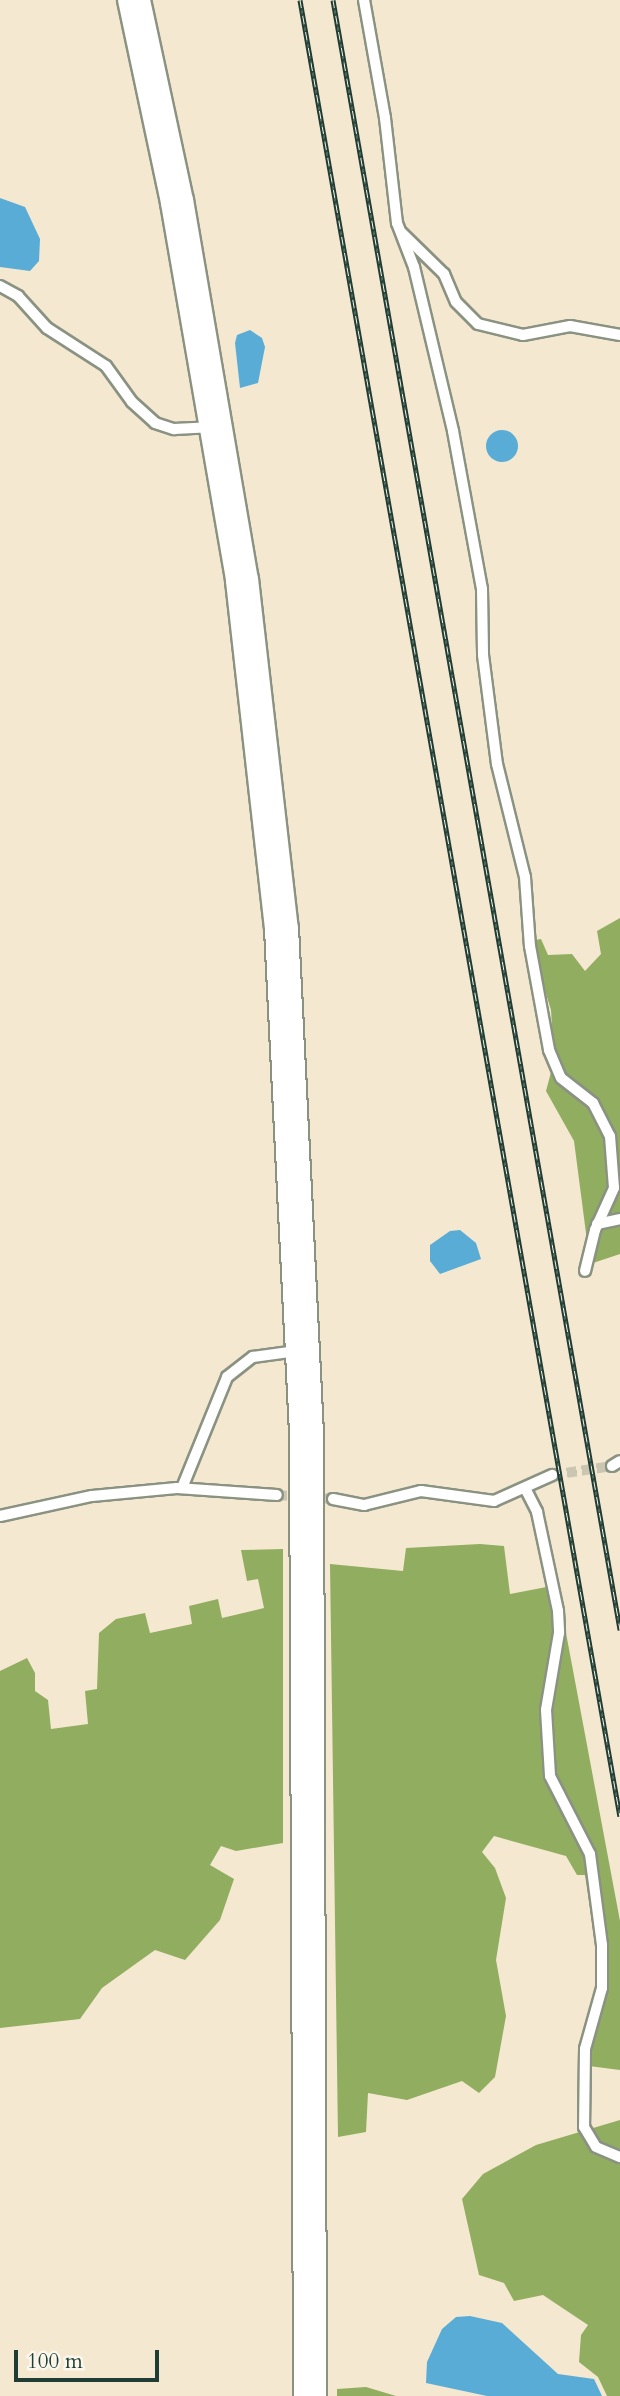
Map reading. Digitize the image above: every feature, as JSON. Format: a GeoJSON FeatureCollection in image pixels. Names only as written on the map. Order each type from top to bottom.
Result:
{"type":"FeatureCollection","features":[{"type":"Feature","properties":{"kind":"main road"},"geometry":{"type":"LineString","coordinates":[[127,0],[170,203],[237,593],[266,838],[281,1020],[297,1351],[303,2396]]}},
{"type":"Feature","properties":{"kind":"main road"},"geometry":{"type":"LineString","coordinates":[[141,0],[184,200],[249,579],[289,928],[314,1433],[317,2396]]}},
{"type":"Feature","properties":{"kind":"street"},"geometry":{"type":"LineString","coordinates":[[364,0],[400,231],[414,267],[462,477],[482,589],[482,654],[498,764],[525,877],[530,946],[551,1059],[561,1078],[593,1104],[610,1136],[614,1188],[597,1224],[585,1271]]}},
{"type":"Feature","properties":{"kind":"street"},"geometry":{"type":"LineString","coordinates":[[400,231],[444,274],[456,302],[478,324],[523,335],[570,326],[620,335]]}},
{"type":"Feature","properties":{"kind":"street"},"geometry":{"type":"LineString","coordinates":[[0,286],[18,296],[47,328],[106,366],[132,402],[155,423],[169,428],[209,427]]}},
{"type":"Feature","properties":{"kind":"street"},"geometry":{"type":"LineString","coordinates":[[597,1224],[620,1219]]}},
{"type":"Feature","properties":{"kind":"street"},"geometry":{"type":"LineString","coordinates":[[182,1488],[223,1384],[232,1371],[253,1357],[297,1351]]}},
{"type":"Feature","properties":{"kind":"street"},"geometry":{"type":"LineString","coordinates":[[333,1499],[364,1506],[421,1490],[495,1502],[552,1475]]}},
{"type":"Feature","properties":{"kind":"street"},"geometry":{"type":"LineString","coordinates":[[0,1516],[92,1496],[182,1488],[277,1495]]}},
{"type":"Feature","properties":{"kind":"street"},"geometry":{"type":"LineString","coordinates":[[525,1488],[537,1512],[558,1619],[546,1710],[550,1776],[590,1854],[602,1945],[602,1988],[585,2049],[584,2127],[596,2147],[620,2157]]}},
{"type":"Feature","properties":{"kind":"green space"},"geometry":{"type":"Polygon","coordinates":[[[620,918],[620,1254],[590,1264],[574,1141],[546,1091],[554,1061],[551,1010],[536,961],[535,940],[541,939],[548,955],[572,954],[585,971],[601,954],[597,931],[620,918]]]}},
{"type":"Feature","properties":{"kind":"green space"},"geometry":{"type":"Polygon","coordinates":[[[480,1544],[504,1546],[510,1594],[557,1585],[620,1921],[620,2070],[581,2065],[600,1975],[585,1875],[577,1875],[566,1856],[494,1836],[482,1852],[495,1868],[506,1898],[496,1960],[506,2016],[495,2077],[479,2093],[462,2081],[407,2100],[368,2093],[366,2132],[338,2137],[330,1564],[403,1571],[406,1548],[480,1544]]]}},
{"type":"Feature","properties":{"kind":"green space"},"geometry":{"type":"Polygon","coordinates":[[[283,1549],[283,1843],[236,1851],[221,1846],[210,1865],[234,1879],[220,1920],[185,1960],[155,1950],[102,1988],[80,2019],[0,2028],[0,1671],[27,1658],[35,1673],[35,1691],[48,1700],[51,1729],[88,1724],[85,1691],[97,1689],[99,1633],[116,1619],[145,1613],[150,1633],[192,1624],[189,1606],[218,1599],[222,1618],[264,1608],[258,1579],[247,1581],[241,1550],[283,1549]]]}},
{"type":"Feature","properties":{"kind":"green space"},"geometry":{"type":"Polygon","coordinates":[[[620,2120],[620,2396],[607,2396],[598,2377],[579,2362],[581,2335],[588,2325],[543,2295],[514,2301],[504,2283],[479,2275],[462,2199],[483,2174],[536,2145],[620,2120]]]}},
{"type":"Feature","properties":{"kind":"green space"},"geometry":{"type":"Polygon","coordinates":[[[366,2387],[396,2396],[337,2396],[337,2389],[366,2387]]]}},
{"type":"Feature","properties":{"kind":"water"},"geometry":{"type":"Polygon","coordinates":[[[0,198],[25,207],[40,239],[39,261],[30,271],[0,267],[0,198]]]}},
{"type":"Feature","properties":{"kind":"water"},"geometry":{"type":"Polygon","coordinates":[[[250,330],[262,338],[265,347],[258,383],[240,388],[235,343],[237,335],[250,330]]]}},
{"type":"Feature","properties":{"kind":"water"},"geometry":{"type":"Polygon","coordinates":[[[502,430],[514,434],[518,446],[514,458],[502,462],[490,458],[486,446],[490,434],[502,430]]]}},
{"type":"Feature","properties":{"kind":"water"},"geometry":{"type":"Polygon","coordinates":[[[460,1230],[476,1243],[481,1259],[440,1274],[430,1261],[430,1245],[450,1231],[460,1230]]]}},
{"type":"Feature","properties":{"kind":"water"},"geometry":{"type":"Polygon","coordinates":[[[470,2316],[502,2323],[558,2374],[594,2379],[602,2396],[487,2396],[426,2383],[427,2362],[442,2329],[456,2317],[470,2316]]]}},
{"type":"Feature","properties":{"kind":"tunnel"},"geometry":{"type":"LineString","coordinates":[[552,1475],[612,1466]]}},
{"type":"Feature","properties":{"kind":"tunnel"},"geometry":{"type":"LineString","coordinates":[[277,1495],[333,1499]]}},
{"type":"Feature","properties":{"kind":"railway"},"geometry":{"type":"LineString","coordinates":[[300,0],[620,1816]]}},
{"type":"Feature","properties":{"kind":"railway"},"geometry":{"type":"LineString","coordinates":[[333,0],[620,1630]]}}]}
